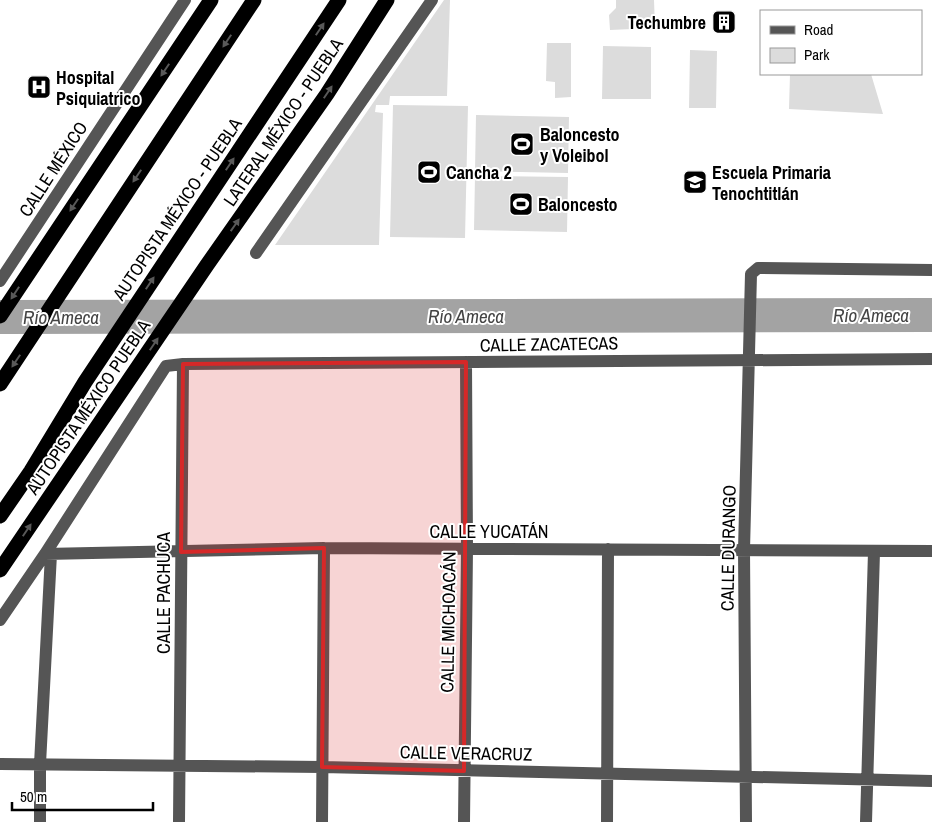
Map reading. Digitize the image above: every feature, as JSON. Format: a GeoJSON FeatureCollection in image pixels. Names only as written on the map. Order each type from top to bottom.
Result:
{"type":"FeatureCollection","features":[{"type":"Feature","properties":{"kind":"highway"},"geometry":{"type":"LineString","coordinates":[[0,316],[212,0]]}},
{"type":"Feature","properties":{"kind":"highway"},"geometry":{"type":"LineString","coordinates":[[0,384],[254,0]]}},
{"type":"Feature","properties":{"kind":"highway","name":"AUTOPISTA MÉXICO - PUEBLA"},"geometry":{"type":"LineString","coordinates":[[0,516],[31,471],[85,382],[339,0]]}},
{"type":"Feature","properties":{"kind":"highway","name":"LATERAL MÉXICO - PUEBLA"},"geometry":{"type":"LineString","coordinates":[[207,265],[327,94],[388,0]]}},
{"type":"Feature","properties":{"kind":"highway","name":"AUTOPISTA MÉXICO PUEBLA"},"geometry":{"type":"LineString","coordinates":[[0,570],[207,265]]}},
{"type":"Feature","properties":{"kind":"street","name":"CALLE MÉXICO"},"geometry":{"type":"LineString","coordinates":[[0,281],[185,0]]}},
{"type":"Feature","properties":{"kind":"street"},"geometry":{"type":"LineString","coordinates":[[256,253],[432,0]]}},
{"type":"Feature","properties":{"kind":"street","name":"CALLE DURANGO"},"geometry":{"type":"LineString","coordinates":[[746,822],[744,550],[751,274],[758,268],[932,270]]}},
{"type":"Feature","properties":{"kind":"street","name":"CALLE ZACATECAS"},"geometry":{"type":"LineString","coordinates":[[48,554],[166,366],[183,364],[932,359]]}},
{"type":"Feature","properties":{"kind":"street","name":"CALLE MICHOACÁN"},"geometry":{"type":"LineString","coordinates":[[464,822],[466,362]]}},
{"type":"Feature","properties":{"kind":"street","name":"CALLE PACHUCA"},"geometry":{"type":"LineString","coordinates":[[179,822],[183,364]]}},
{"type":"Feature","properties":{"kind":"street"},"geometry":{"type":"LineString","coordinates":[[322,822],[324,548]]}},
{"type":"Feature","properties":{"kind":"street","name":"CALLE YUCATÁN"},"geometry":{"type":"LineString","coordinates":[[48,554],[324,548],[932,551]]}},
{"type":"Feature","properties":{"kind":"street"},"geometry":{"type":"LineString","coordinates":[[607,822],[608,549]]}},
{"type":"Feature","properties":{"kind":"street"},"geometry":{"type":"LineString","coordinates":[[866,822],[874,552]]}},
{"type":"Feature","properties":{"kind":"street"},"geometry":{"type":"LineString","coordinates":[[0,620],[48,554]]}},
{"type":"Feature","properties":{"kind":"street"},"geometry":{"type":"LineString","coordinates":[[40,822],[40,764],[48,554]]}},
{"type":"Feature","properties":{"kind":"street","name":"CALLE VERACRUZ"},"geometry":{"type":"LineString","coordinates":[[0,764],[322,767],[932,781]]}},
{"type":"Feature","properties":{"kind":"highlighted area"},"geometry":{"type":"Polygon","coordinates":[[[466,362],[464,771],[322,767],[324,548],[181,552],[183,364],[466,362]]]}},
{"type":"Feature","properties":{"kind":"green space"},"geometry":{"type":"Polygon","coordinates":[[[444,0],[450,0],[447,96],[390,96],[389,105],[376,105],[375,112],[383,113],[379,245],[275,245],[444,0]]]}},
{"type":"Feature","properties":{"kind":"green space"},"geometry":{"type":"Polygon","coordinates":[[[616,0],[654,0],[655,28],[610,30],[609,15],[616,8],[616,0]]]}},
{"type":"Feature","properties":{"kind":"green space"},"geometry":{"type":"Polygon","coordinates":[[[547,43],[571,43],[571,97],[555,98],[555,82],[546,81],[547,43]]]}},
{"type":"Feature","properties":{"kind":"green space"},"geometry":{"type":"Polygon","coordinates":[[[603,46],[651,47],[651,99],[602,99],[603,46]]]}},
{"type":"Feature","properties":{"kind":"green space"},"geometry":{"type":"Polygon","coordinates":[[[690,50],[717,51],[716,108],[689,108],[690,50]]]}},
{"type":"Feature","properties":{"kind":"green space"},"geometry":{"type":"Polygon","coordinates":[[[790,75],[871,75],[883,114],[789,109],[790,75]]]}},
{"type":"Feature","properties":{"kind":"green space","name":"Cancha 2"},"geometry":{"type":"Polygon","coordinates":[[[393,105],[468,106],[465,238],[390,237],[393,105]]]}},
{"type":"Feature","properties":{"kind":"green space","name":"Baloncesto y Voleibol"},"geometry":{"type":"Polygon","coordinates":[[[476,115],[569,117],[568,173],[475,171],[476,115]]]}},
{"type":"Feature","properties":{"kind":"green space","name":"Baloncesto"},"geometry":{"type":"Polygon","coordinates":[[[475,176],[568,177],[567,232],[474,230],[475,176]]]}},
{"type":"Feature","properties":{"kind":"waterway","name":"Río Ameca"},"geometry":{"type":"LineString","coordinates":[[0,317],[932,315]]}},
{"type":"Feature","properties":{"kind":"place","name":"Techumbre"},"geometry":{"type":"Point","coordinates":[724,22]}},
{"type":"Feature","properties":{"kind":"place","name":"Hospital Psiquiatrico"},"geometry":{"type":"Point","coordinates":[39,87]}},
{"type":"Feature","properties":{"kind":"place","name":"Baloncesto y Voleibol"},"geometry":{"type":"Point","coordinates":[522,144]}},
{"type":"Feature","properties":{"kind":"place","name":"Cancha 2"},"geometry":{"type":"Point","coordinates":[429,172]}},
{"type":"Feature","properties":{"kind":"place","name":"Escuela Primaria Tenochtitlán"},"geometry":{"type":"Point","coordinates":[695,182]}},
{"type":"Feature","properties":{"kind":"place","name":"Baloncesto"},"geometry":{"type":"Point","coordinates":[521,204]}}]}
